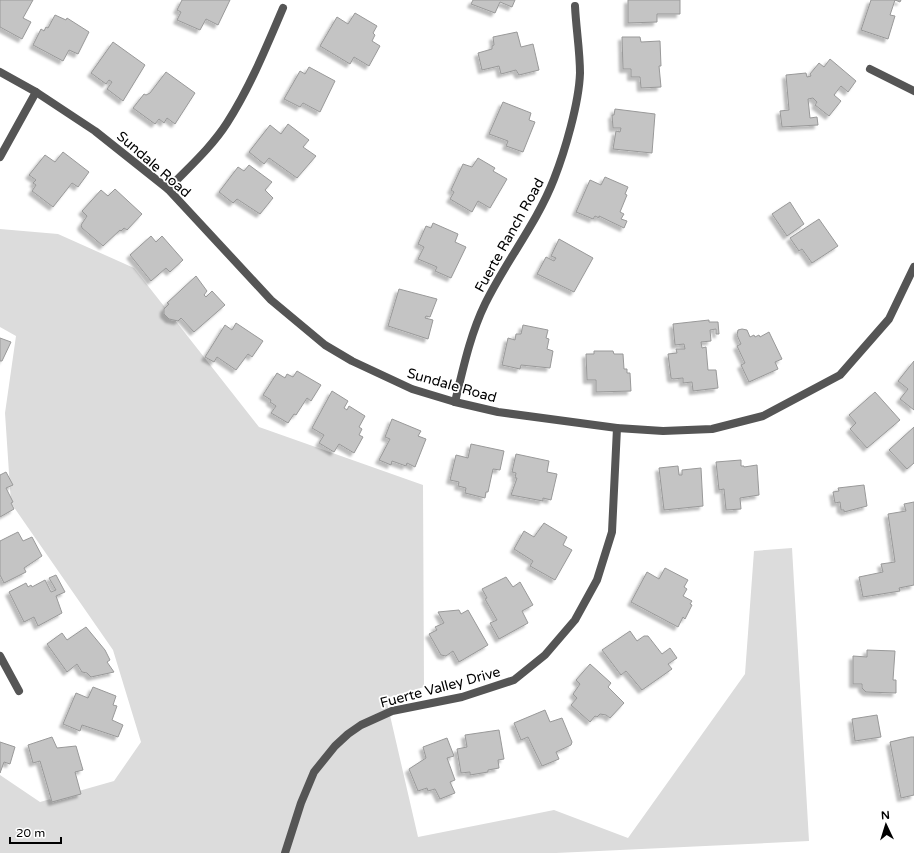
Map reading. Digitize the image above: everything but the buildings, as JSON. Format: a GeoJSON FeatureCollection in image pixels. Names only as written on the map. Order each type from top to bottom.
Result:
{"type":"FeatureCollection","features":[{"type":"Feature","properties":{"kind":"street","name":"Fuerte Ranch Road"},"geometry":{"type":"LineString","coordinates":[[455,402],[469,344],[484,306],[498,278],[532,224],[554,180],[571,128],[580,74],[575,6]]}},
{"type":"Feature","properties":{"kind":"street"},"geometry":{"type":"LineString","coordinates":[[168,189],[199,157],[226,124],[256,72],[283,8]]}},
{"type":"Feature","properties":{"kind":"street"},"geometry":{"type":"LineString","coordinates":[[870,69],[914,91]]}},
{"type":"Feature","properties":{"kind":"street","name":"Sundale Road"},"geometry":{"type":"LineString","coordinates":[[0,72],[36,92],[95,131],[168,189],[271,300],[325,345],[352,361],[412,389],[455,402],[537,419],[617,428],[663,431],[712,429],[763,416],[840,375],[889,319],[914,268]]}},
{"type":"Feature","properties":{"kind":"street"},"geometry":{"type":"LineString","coordinates":[[0,157],[36,92]]}},
{"type":"Feature","properties":{"kind":"street","name":"Fuerte Valley Drive"},"geometry":{"type":"LineString","coordinates":[[285,853],[302,798],[314,772],[335,746],[348,734],[366,722],[392,711],[462,697],[514,680],[545,655],[575,620],[597,580],[612,532],[617,428]]}},
{"type":"Feature","properties":{"kind":"street"},"geometry":{"type":"LineString","coordinates":[[0,656],[18,691]]}},
{"type":"Feature","properties":{"kind":"shaded area"},"geometry":{"type":"Polygon","coordinates":[[[0,229],[58,234],[134,268],[259,427],[423,485],[424,687],[386,698],[418,837],[554,810],[628,838],[745,674],[754,551],[792,548],[809,841],[556,853],[0,853],[0,775],[40,802],[114,781],[141,742],[113,650],[11,503],[5,413],[16,336],[0,327],[0,229]]]}}]}
